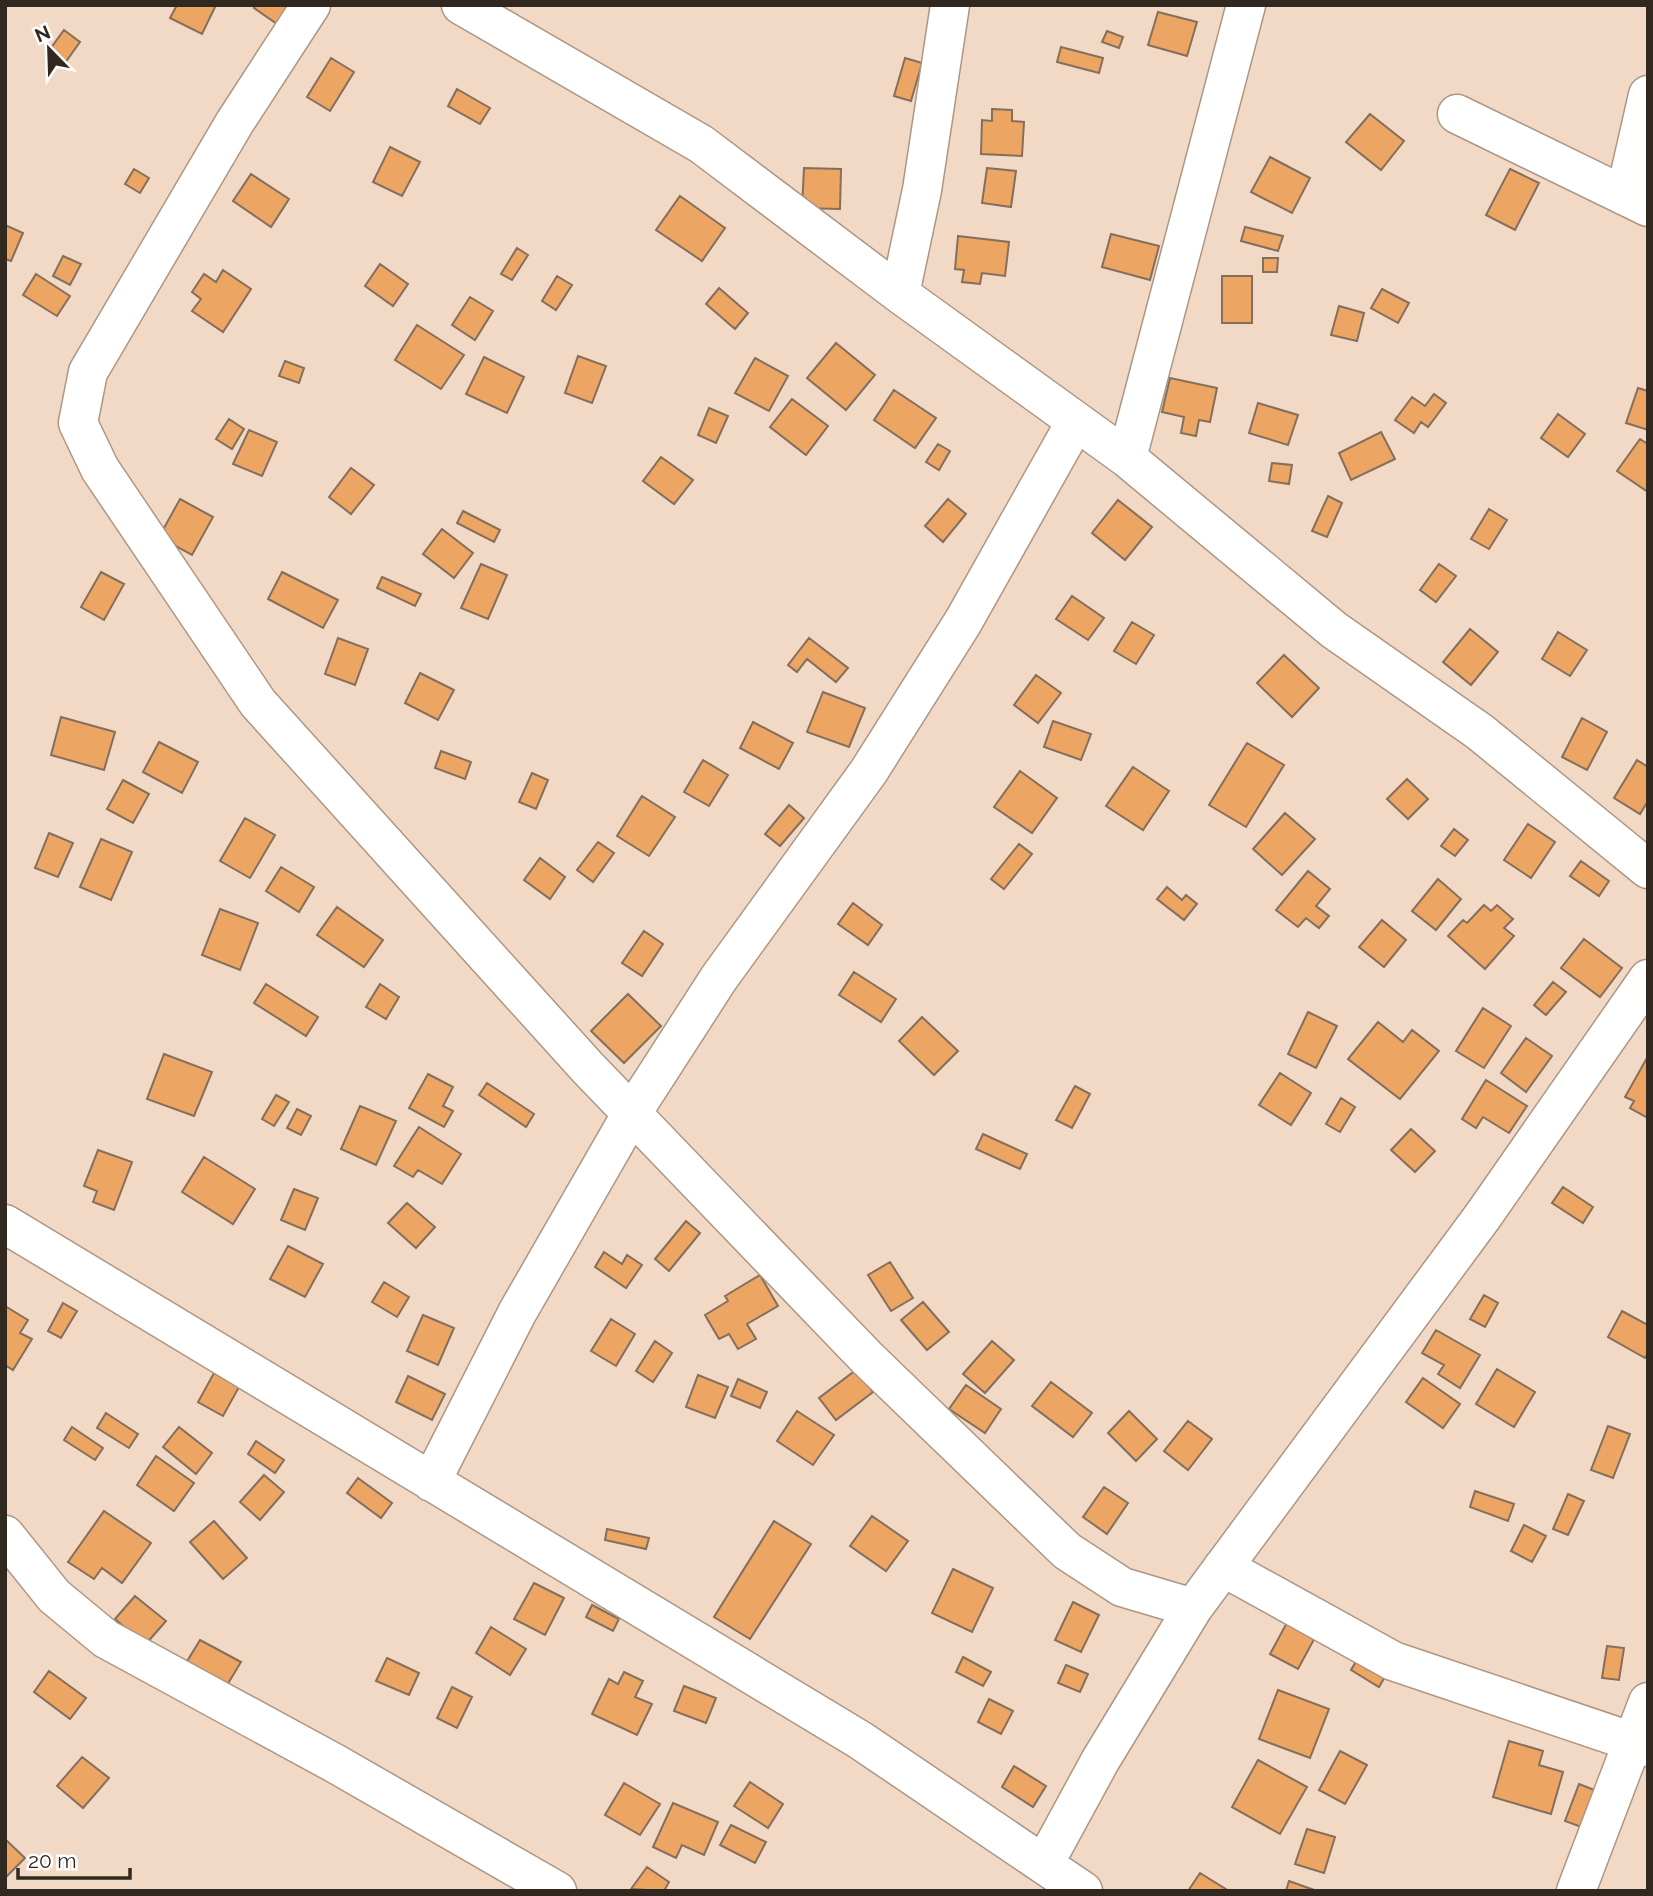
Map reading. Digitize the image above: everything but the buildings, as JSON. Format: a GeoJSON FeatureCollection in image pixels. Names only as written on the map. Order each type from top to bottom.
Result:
{"type":"FeatureCollection","features":[{"type":"Feature","properties":{"kind":"street"},"geometry":{"type":"LineString","coordinates":[[311,5],[235,122],[88,372],[78,423],[100,469],[258,703],[587,1067],[867,1358],[1067,1551],[1122,1587],[1193,1608]]}},
{"type":"Feature","properties":{"kind":"street"},"geometry":{"type":"LineString","coordinates":[[461,5],[701,144],[1075,423],[1127,458],[1334,630],[1480,732],[1648,869]]}},
{"type":"Feature","properties":{"kind":"street"},"geometry":{"type":"LineString","coordinates":[[900,294],[922,190],[950,5]]}},
{"type":"Feature","properties":{"kind":"street"},"geometry":{"type":"LineString","coordinates":[[1127,458],[1246,5]]}},
{"type":"Feature","properties":{"kind":"street"},"geometry":{"type":"LineString","coordinates":[[1457,114],[1636,202],[1648,95]]}},
{"type":"Feature","properties":{"kind":"street"},"geometry":{"type":"LineString","coordinates":[[431,1482],[517,1313],[632,1113],[719,978],[869,771],[963,622],[1075,423]]}},
{"type":"Feature","properties":{"kind":"street"},"geometry":{"type":"LineString","coordinates":[[1044,1864],[1100,1761],[1193,1608],[1483,1216],[1648,979]]}},
{"type":"Feature","properties":{"kind":"street"},"geometry":{"type":"LineString","coordinates":[[5,1224],[860,1740],[1083,1891]]}},
{"type":"Feature","properties":{"kind":"street"},"geometry":{"type":"LineString","coordinates":[[8,1546],[54,1596],[106,1639],[336,1764],[557,1891]]}},
{"type":"Feature","properties":{"kind":"street"},"geometry":{"type":"LineString","coordinates":[[1223,1567],[1393,1661],[1639,1744]]}},
{"type":"Feature","properties":{"kind":"street"},"geometry":{"type":"LineString","coordinates":[[1576,1891],[1639,1744],[1648,1702]]}}]}
